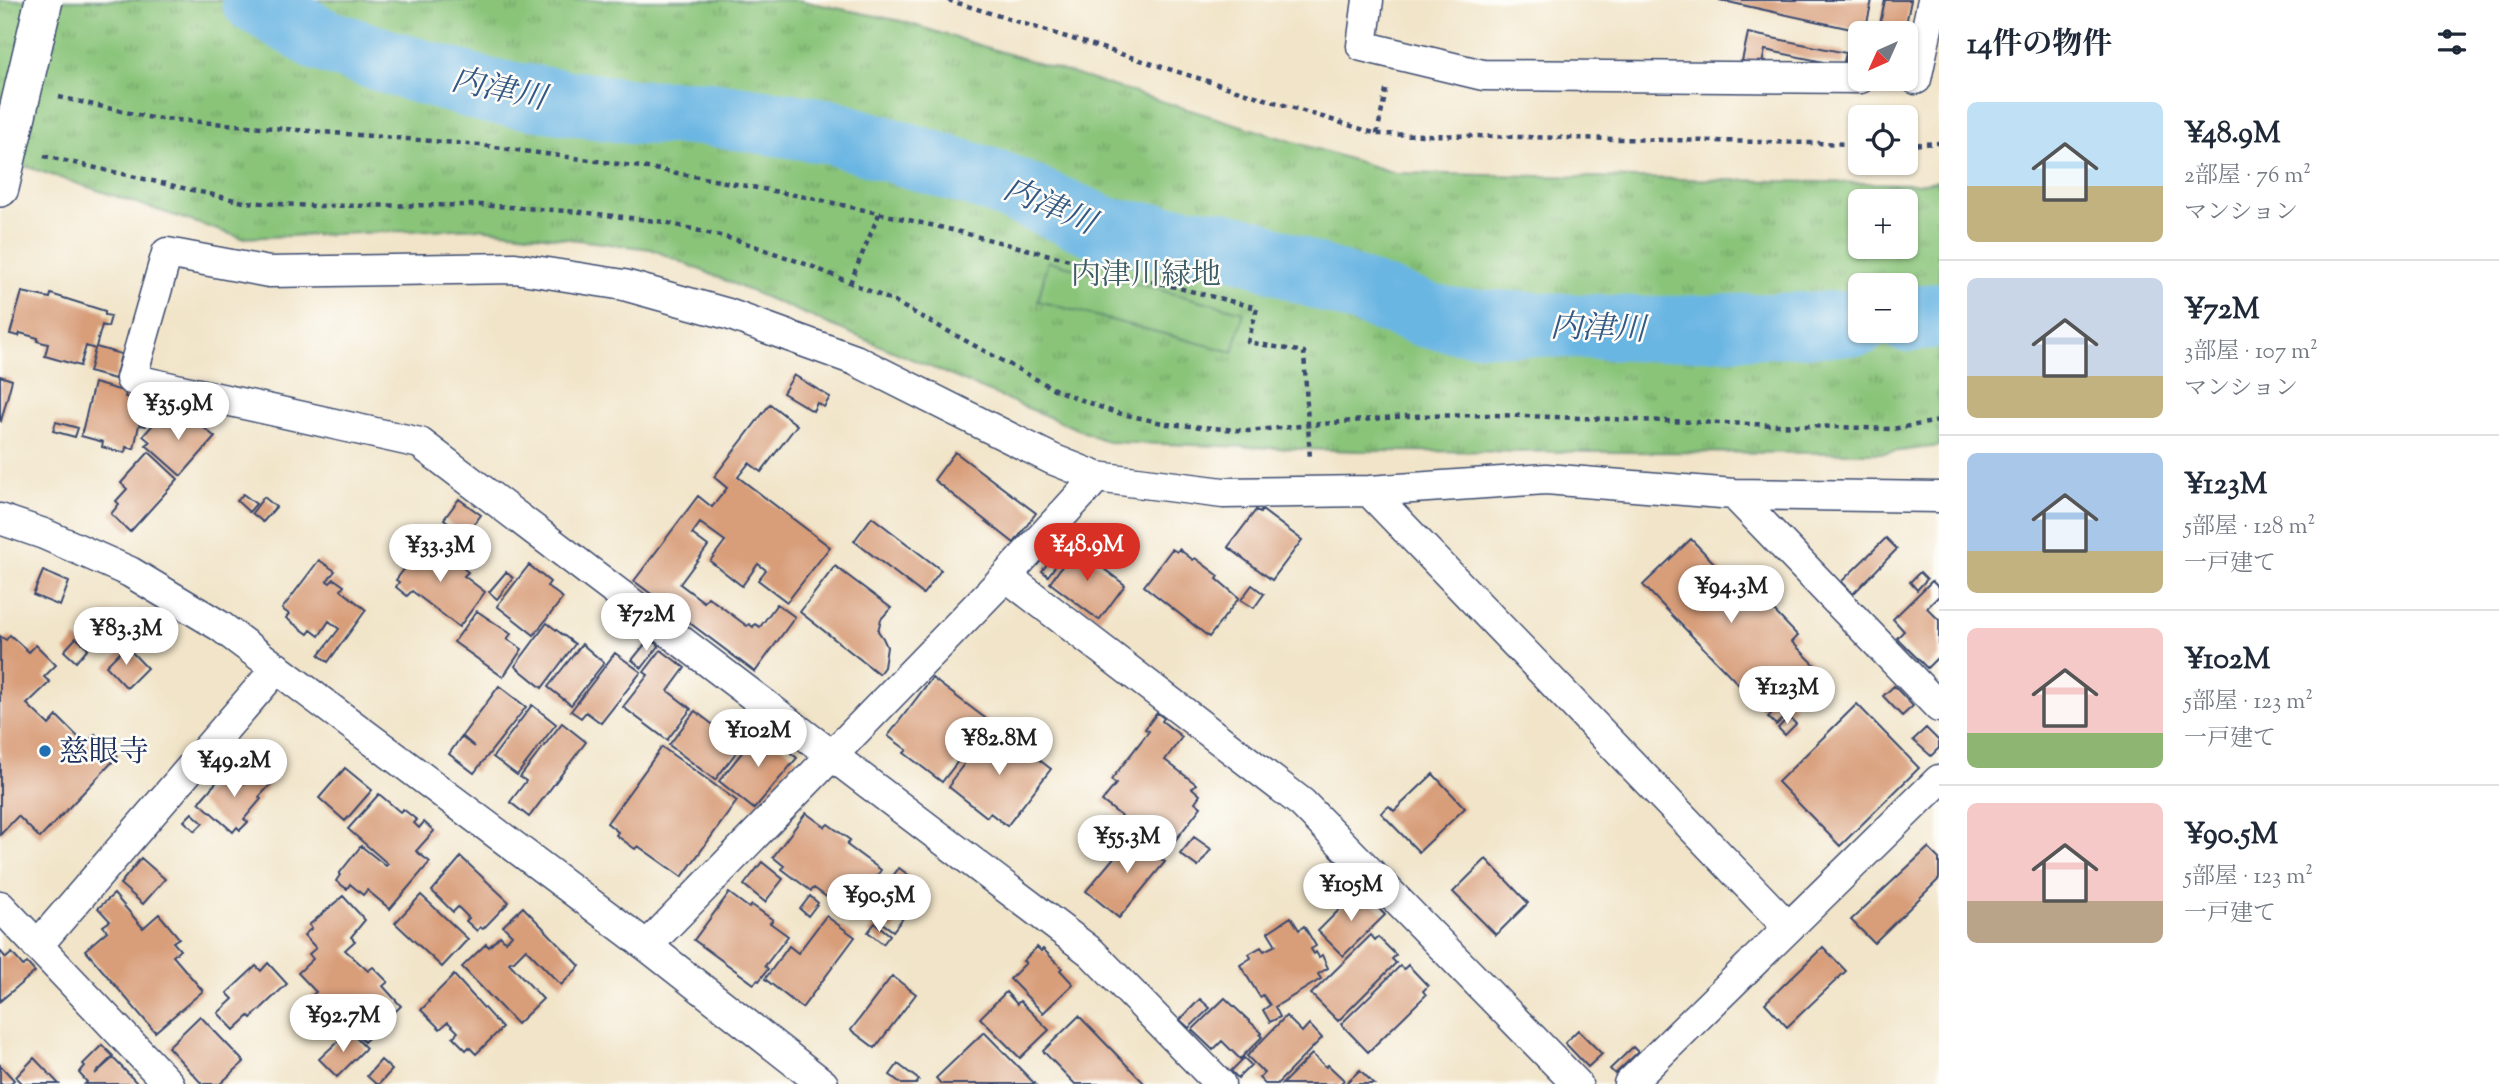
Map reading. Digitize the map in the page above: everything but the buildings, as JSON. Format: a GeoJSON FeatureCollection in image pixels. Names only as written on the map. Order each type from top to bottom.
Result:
{"type":"FeatureCollection","features":[{"type":"Feature","properties":{"kind":"street"},"geometry":{"type":"LineString","coordinates":[[0,188],[44,0]]}},
{"type":"Feature","properties":{"kind":"street"},"geometry":{"type":"LineString","coordinates":[[1368,0],[1362,46],[1483,75],[1848,78]]}},
{"type":"Feature","properties":{"kind":"street"},"geometry":{"type":"LineString","coordinates":[[1920,78],[1933,0]]}},
{"type":"Feature","properties":{"kind":"street"},"geometry":{"type":"LineString","coordinates":[[1220,1084],[1091,952],[421,443],[131,379],[167,253],[269,272],[514,268],[624,285],[728,314],[855,360],[1052,459],[1097,477],[1223,493],[1369,491],[1546,479],[1734,494],[1939,497]]}},
{"type":"Feature","properties":{"kind":"street"},"geometry":{"type":"LineString","coordinates":[[647,946],[1006,576],[1097,477]]}},
{"type":"Feature","properties":{"kind":"street"},"geometry":{"type":"LineString","coordinates":[[1369,491],[1788,927]]}},
{"type":"Feature","properties":{"kind":"street"},"geometry":{"type":"LineString","coordinates":[[1734,494],[1939,707]]}},
{"type":"Feature","properties":{"kind":"street"},"geometry":{"type":"LineString","coordinates":[[0,519],[44,534],[130,572],[220,626],[647,946],[823,1084]]}},
{"type":"Feature","properties":{"kind":"street"},"geometry":{"type":"LineString","coordinates":[[1006,576],[1302,803],[1577,1084]]}},
{"type":"Feature","properties":{"kind":"street"},"geometry":{"type":"LineString","coordinates":[[37,946],[277,667]]}},
{"type":"Feature","properties":{"kind":"street"},"geometry":{"type":"LineString","coordinates":[[1629,1084],[1939,780]]}},
{"type":"Feature","properties":{"kind":"street"},"geometry":{"type":"LineString","coordinates":[[0,906],[169,1084]]}},
{"type":"Feature","properties":{"kind":"path"},"geometry":{"type":"LineString","coordinates":[[948,0],[1377,134],[1848,144]]}},
{"type":"Feature","properties":{"kind":"path"},"geometry":{"type":"LineString","coordinates":[[1377,134],[1393,54]]}},
{"type":"Feature","properties":{"kind":"path"},"geometry":{"type":"LineString","coordinates":[[51,96],[152,118],[480,145],[628,165],[811,198],[1258,308],[1248,342],[1304,352],[1307,426]]}},
{"type":"Feature","properties":{"kind":"path"},"geometry":{"type":"LineString","coordinates":[[11,141],[244,202],[314,206],[481,205],[581,212],[664,222],[740,241],[811,266],[891,300],[1056,390],[1113,412],[1167,425],[1248,431],[1405,416],[1496,415],[1892,429],[1939,421]]}},
{"type":"Feature","properties":{"kind":"path"},"geometry":{"type":"LineString","coordinates":[[1918,144],[1939,143]]}},
{"type":"Feature","properties":{"kind":"path"},"geometry":{"type":"LineString","coordinates":[[850,283],[879,214]]}},
{"type":"Feature","properties":{"kind":"green space","name":"内津川緑地"},"geometry":{"type":"Polygon","coordinates":[[[0,0],[797,0],[901,21],[1395,173],[1916,184],[1939,181],[1939,446],[1883,453],[1359,451],[1108,442],[651,249],[478,228],[242,238],[0,158],[0,0]]]}},
{"type":"Feature","properties":{"kind":"green space"},"geometry":{"type":"Polygon","coordinates":[[[1048,261],[1244,312],[1233,352],[1038,301],[1048,261]]]}},
{"type":"Feature","properties":{"kind":"waterway","name":"内津川"},"geometry":{"type":"LineString","coordinates":[[254,0],[320,39],[488,91],[635,112],[705,113],[828,131],[993,181],[1110,231],[1214,242],[1253,251],[1429,316],[1459,321],[1644,329],[1848,323]]}},
{"type":"Feature","properties":{"kind":"waterway","name":"内津川"},"geometry":{"type":"LineString","coordinates":[[1918,318],[1939,315]]}},
{"type":"Feature","properties":{"kind":"place","name":"慈眼寺"},"geometry":{"type":"Point","coordinates":[45,751]}}]}
